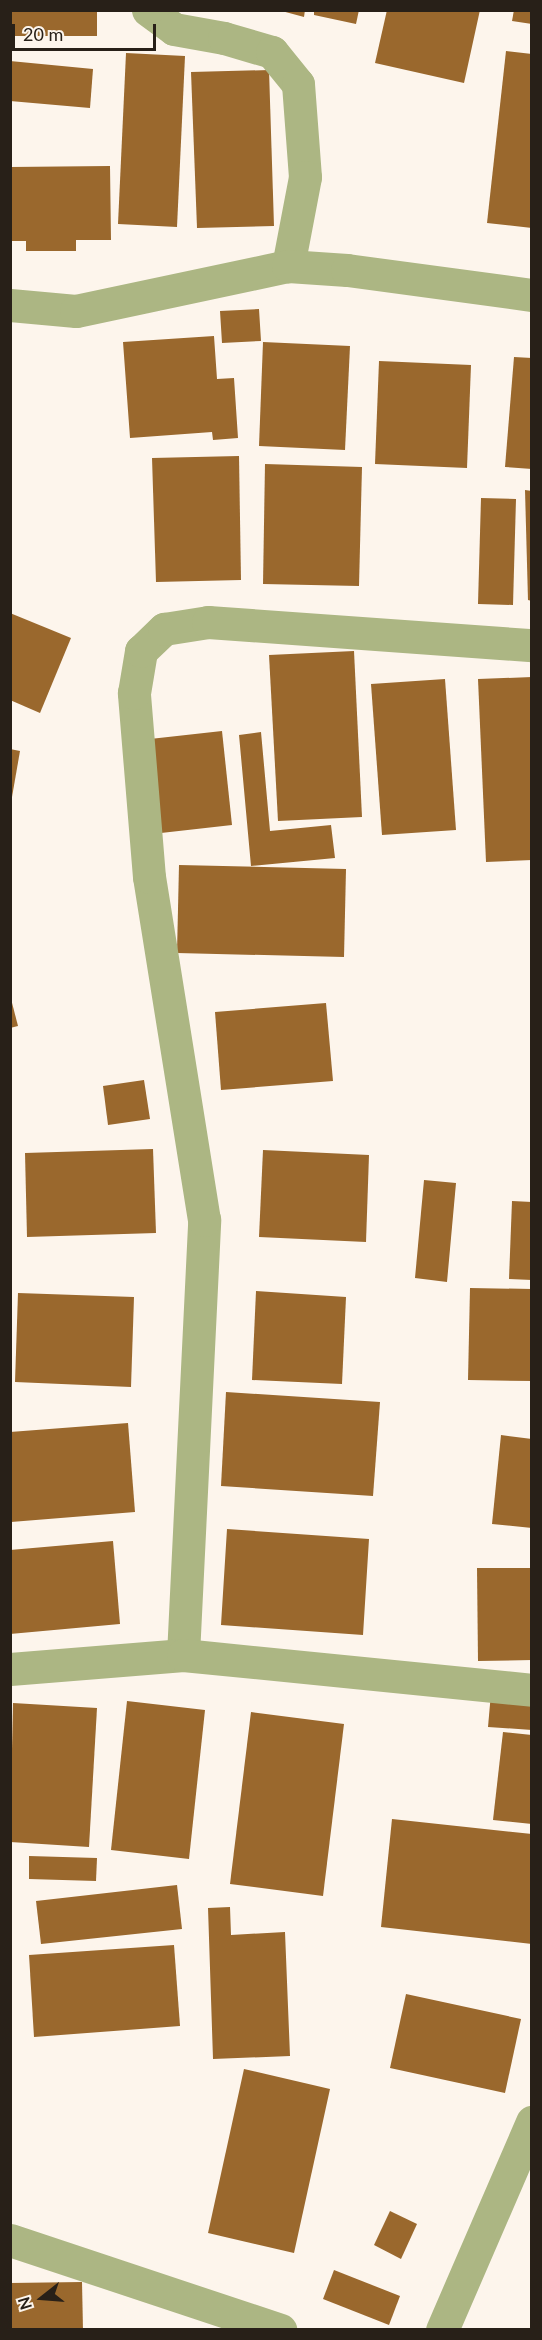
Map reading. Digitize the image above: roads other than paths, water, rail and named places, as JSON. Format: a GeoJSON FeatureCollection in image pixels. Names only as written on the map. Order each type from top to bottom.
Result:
{"type":"FeatureCollection","features":[{"type":"Feature","properties":{"kind":"street"},"geometry":{"type":"LineString","coordinates":[[148,10],[174,29],[224,38],[272,52],[298,84],[305,177],[288,266]]}},
{"type":"Feature","properties":{"kind":"street"},"geometry":{"type":"LineString","coordinates":[[10,305],[76,311],[288,266],[346,270],[531,295]]}},
{"type":"Feature","properties":{"kind":"street"},"geometry":{"type":"LineString","coordinates":[[183,1655],[204,1220],[149,877],[134,693],[141,651],[164,629],[208,622],[531,645]]}},
{"type":"Feature","properties":{"kind":"street"},"geometry":{"type":"LineString","coordinates":[[10,1669],[183,1655],[531,1690]]}},
{"type":"Feature","properties":{"kind":"street"},"geometry":{"type":"LineString","coordinates":[[442,2330],[531,2122]]}},
{"type":"Feature","properties":{"kind":"street"},"geometry":{"type":"LineString","coordinates":[[10,2241],[280,2330]]}}]}
